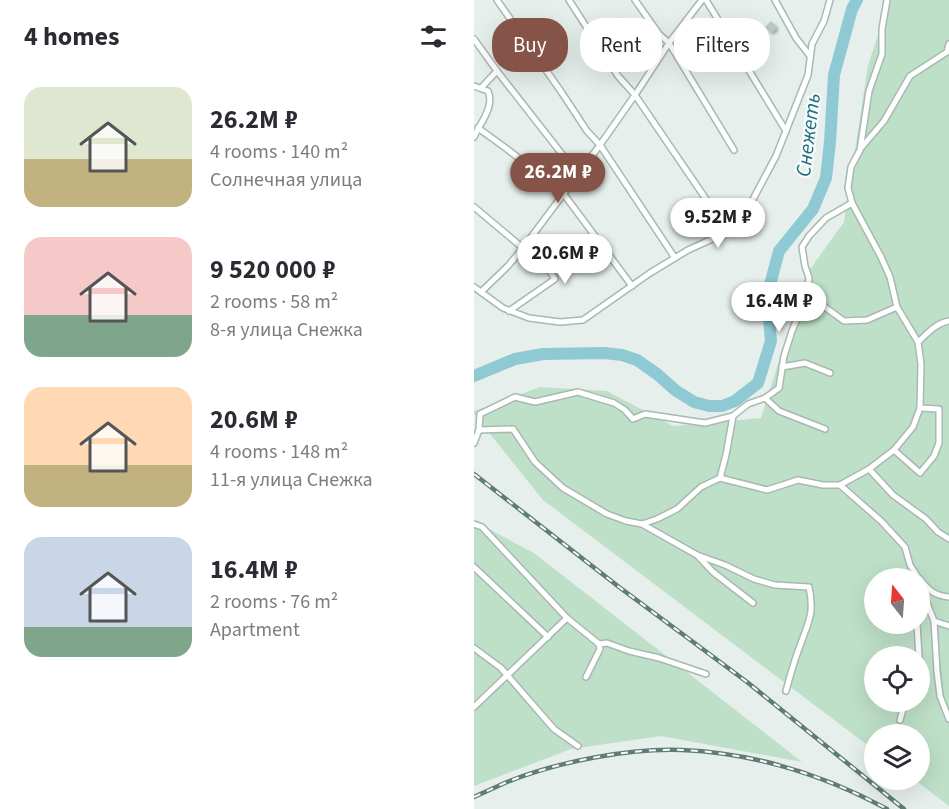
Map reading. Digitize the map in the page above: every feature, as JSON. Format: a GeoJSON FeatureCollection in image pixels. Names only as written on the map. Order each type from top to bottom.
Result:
{"type":"FeatureCollection","features":[{"type":"Feature","properties":{"kind":"street"},"geometry":{"type":"LineString","coordinates":[[497,0],[587,131],[600,145],[675,258]]}},
{"type":"Feature","properties":{"kind":"street"},"geometry":{"type":"LineString","coordinates":[[569,0],[618,76],[635,95],[727,230]]}},
{"type":"Feature","properties":{"kind":"street"},"geometry":{"type":"LineString","coordinates":[[635,0],[659,34],[669,43],[734,150]]}},
{"type":"Feature","properties":{"kind":"street"},"geometry":{"type":"LineString","coordinates":[[775,0],[796,38],[810,56]]}},
{"type":"Feature","properties":{"kind":"street"},"geometry":{"type":"LineString","coordinates":[[786,131],[701,1],[669,43],[600,145],[523,248],[476,290],[503,308],[529,318],[560,322],[583,320],[675,258],[727,230],[751,203],[776,156],[786,131],[808,75],[812,44],[824,21],[830,0]]}},
{"type":"Feature","properties":{"kind":"street"},"geometry":{"type":"LineString","coordinates":[[860,150],[869,90],[882,54],[882,29],[887,0]]}},
{"type":"Feature","properties":{"kind":"street"},"geometry":{"type":"LineString","coordinates":[[474,39],[492,65]]}},
{"type":"Feature","properties":{"kind":"street"},"geometry":{"type":"LineString","coordinates":[[642,524],[672,512],[701,487],[720,478],[767,490],[798,480],[823,485],[840,485],[869,469],[894,450],[913,427],[920,408],[921,364],[918,342],[897,308],[890,277],[852,203],[848,188],[851,167],[860,150],[884,121],[910,76],[947,52],[949,44]]}},
{"type":"Feature","properties":{"kind":"street"},"geometry":{"type":"LineString","coordinates":[[474,137],[489,109],[491,97],[488,91],[477,87],[495,72]]}},
{"type":"Feature","properties":{"kind":"street"},"geometry":{"type":"LineString","coordinates":[[497,72],[565,158],[579,172]]}},
{"type":"Feature","properties":{"kind":"street"},"geometry":{"type":"LineString","coordinates":[[478,128],[563,193],[632,286]]}},
{"type":"Feature","properties":{"kind":"street"},"geometry":{"type":"LineString","coordinates":[[474,443],[480,414],[515,397],[535,402],[578,392],[615,403],[633,418],[645,414],[705,423],[733,416],[748,404],[765,398],[779,388],[784,356],[807,294],[809,278],[802,247],[826,218],[852,203]]}},
{"type":"Feature","properties":{"kind":"street"},"geometry":{"type":"LineString","coordinates":[[474,207],[523,248]]}},
{"type":"Feature","properties":{"kind":"street"},"geometry":{"type":"LineString","coordinates":[[509,310],[555,279],[529,240]]}},
{"type":"Feature","properties":{"kind":"street"},"geometry":{"type":"LineString","coordinates":[[807,294],[844,321],[867,320],[897,308]]}},
{"type":"Feature","properties":{"kind":"street"},"geometry":{"type":"LineString","coordinates":[[918,342],[934,328],[949,321]]}},
{"type":"Feature","properties":{"kind":"street"},"geometry":{"type":"LineString","coordinates":[[782,367],[805,363],[830,373]]}},
{"type":"Feature","properties":{"kind":"street"},"geometry":{"type":"LineString","coordinates":[[765,398],[779,411],[825,429]]}},
{"type":"Feature","properties":{"kind":"street"},"geometry":{"type":"LineString","coordinates":[[894,450],[920,474],[934,456],[939,443],[939,409],[920,408]]}},
{"type":"Feature","properties":{"kind":"street"},"geometry":{"type":"LineString","coordinates":[[720,478],[733,416]]}},
{"type":"Feature","properties":{"kind":"street"},"geometry":{"type":"LineString","coordinates":[[478,430],[513,429],[535,462],[563,488],[607,514],[642,524],[697,555],[754,579],[775,585],[809,587],[812,601],[811,616],[786,691]]}},
{"type":"Feature","properties":{"kind":"street"},"geometry":{"type":"LineString","coordinates":[[869,469],[893,495],[949,539]]}},
{"type":"Feature","properties":{"kind":"street"},"geometry":{"type":"LineString","coordinates":[[840,485],[881,521],[905,547],[912,568]]}},
{"type":"Feature","properties":{"kind":"street"},"geometry":{"type":"LineString","coordinates":[[474,524],[482,527],[567,618],[599,644],[600,649],[586,677]]}},
{"type":"Feature","properties":{"kind":"street"},"geometry":{"type":"LineString","coordinates":[[697,555],[713,572],[753,603]]}},
{"type":"Feature","properties":{"kind":"street"},"geometry":{"type":"LineString","coordinates":[[474,567],[548,637]]}},
{"type":"Feature","properties":{"kind":"street"},"geometry":{"type":"LineString","coordinates":[[930,591],[949,597]]}},
{"type":"Feature","properties":{"kind":"street"},"geometry":{"type":"LineString","coordinates":[[930,611],[934,621],[940,696],[949,719]]}},
{"type":"Feature","properties":{"kind":"street"},"geometry":{"type":"LineString","coordinates":[[474,707],[567,618]]}},
{"type":"Feature","properties":{"kind":"street"},"geometry":{"type":"LineString","coordinates":[[934,621],[949,626]]}},
{"type":"Feature","properties":{"kind":"street"},"geometry":{"type":"LineString","coordinates":[[599,644],[608,643],[706,674]]}},
{"type":"Feature","properties":{"kind":"street"},"geometry":{"type":"LineString","coordinates":[[474,648],[501,668],[554,729],[578,746]]}},
{"type":"Feature","properties":{"kind":"street"},"geometry":{"type":"LineString","coordinates":[[900,720],[902,712]]}},
{"type":"Feature","properties":{"kind":"green space"},"geometry":{"type":"Polygon","coordinates":[[[890,0],[949,0],[949,806],[928,790],[930,790],[930,724],[864,724],[864,742],[543,500],[474,414],[474,411],[540,387],[607,391],[673,426],[761,418],[806,275],[844,222],[868,65],[890,0]]]}},
{"type":"Feature","properties":{"kind":"green space"},"geometry":{"type":"Polygon","coordinates":[[[474,521],[534,553],[802,762],[661,736],[571,749],[474,786],[474,521]]]}},
{"type":"Feature","properties":{"kind":"building"},"geometry":{"type":"Polygon","coordinates":[[[770,22],[777,27],[771,33],[770,32],[770,22]]]}},
{"type":"Feature","properties":{"kind":"waterway","name":"Снежеть"},"geometry":{"type":"LineString","coordinates":[[474,376],[515,359],[543,354],[604,353],[637,360],[675,390],[694,402],[709,406],[722,406],[735,401],[758,383],[771,341],[767,296],[779,251],[813,209],[826,178],[834,75],[852,9],[857,0]]}},
{"type":"Feature","properties":{"kind":"railway"},"geometry":{"type":"LineString","coordinates":[[474,474],[619,587],[747,682],[904,809]]}},
{"type":"Feature","properties":{"kind":"railway"},"geometry":{"type":"LineString","coordinates":[[474,797],[507,782],[570,763],[639,751],[682,750],[736,756],[788,768],[839,786],[887,809]]}}]}
